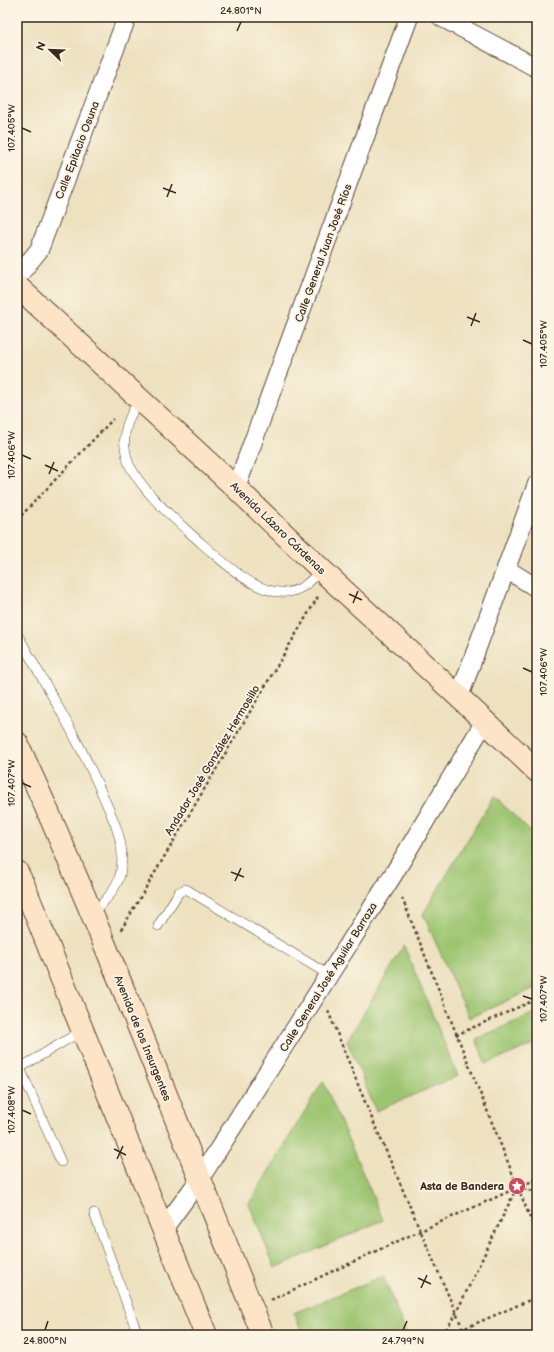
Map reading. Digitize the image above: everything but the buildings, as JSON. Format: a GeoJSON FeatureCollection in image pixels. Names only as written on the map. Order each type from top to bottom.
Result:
{"type":"FeatureCollection","features":[{"type":"Feature","properties":{"kind":"main road","name":"Avenida Lázaro Cárdenas"},"geometry":{"type":"LineString","coordinates":[[17,286],[236,488],[325,574],[485,721],[537,771]]}},
{"type":"Feature","properties":{"kind":"main road","name":"Avenida de los Insurgentes"},"geometry":{"type":"LineString","coordinates":[[17,743],[56,828],[108,951],[199,1180],[263,1335]]}},
{"type":"Feature","properties":{"kind":"main road"},"geometry":{"type":"LineString","coordinates":[[17,872],[164,1228],[206,1335]]}},
{"type":"Feature","properties":{"kind":"street","name":"Calle Epitacio Osuna"},"geometry":{"type":"LineString","coordinates":[[17,277],[39,250],[127,17]]}},
{"type":"Feature","properties":{"kind":"street","name":"Calle General Juan José Ríos"},"geometry":{"type":"LineString","coordinates":[[236,488],[409,17]]}},
{"type":"Feature","properties":{"kind":"street"},"geometry":{"type":"LineString","coordinates":[[441,17],[537,68]]}},
{"type":"Feature","properties":{"kind":"street"},"geometry":{"type":"LineString","coordinates":[[459,697],[537,484]]}},
{"type":"Feature","properties":{"kind":"street"},"geometry":{"type":"LineString","coordinates":[[506,569],[537,588]]}},
{"type":"Feature","properties":{"kind":"street","name":"Calle General José Aguilar Barraza"},"geometry":{"type":"LineString","coordinates":[[164,1228],[199,1180],[393,875],[485,721]]}},
{"type":"Feature","properties":{"kind":"lane"},"geometry":{"type":"LineString","coordinates":[[140,399],[134,408],[124,432],[126,453],[130,466],[138,479],[171,516],[237,573],[254,584],[268,590],[291,592],[325,574]]}},
{"type":"Feature","properties":{"kind":"lane"},"geometry":{"type":"LineString","coordinates":[[17,634],[93,772],[112,816],[119,838],[122,856],[120,875],[112,892],[92,914]]}},
{"type":"Feature","properties":{"kind":"lane"},"geometry":{"type":"LineString","coordinates":[[158,926],[179,892],[186,889],[329,975]]}},
{"type":"Feature","properties":{"kind":"lane"},"geometry":{"type":"LineString","coordinates":[[61,1162],[19,1064],[83,1030]]}},
{"type":"Feature","properties":{"kind":"lane"},"geometry":{"type":"LineString","coordinates":[[94,1213],[138,1335]]}},
{"type":"Feature","properties":{"kind":"path"},"geometry":{"type":"LineString","coordinates":[[17,520],[114,418]]}},
{"type":"Feature","properties":{"kind":"path","name":"Andador José González Hermosillo"},"geometry":{"type":"LineString","coordinates":[[108,951],[325,574]]}},
{"type":"Feature","properties":{"kind":"path"},"geometry":{"type":"LineString","coordinates":[[393,875],[537,1235]]}},
{"type":"Feature","properties":{"kind":"path"},"geometry":{"type":"LineString","coordinates":[[320,990],[370,1114],[463,1329]]}},
{"type":"Feature","properties":{"kind":"path"},"geometry":{"type":"LineString","coordinates":[[456,1035],[537,998]]}},
{"type":"Feature","properties":{"kind":"path"},"geometry":{"type":"LineString","coordinates":[[252,1309],[517,1186],[537,1179]]}},
{"type":"Feature","properties":{"kind":"path"},"geometry":{"type":"LineString","coordinates":[[517,1186],[537,1192]]}},
{"type":"Feature","properties":{"kind":"path"},"geometry":{"type":"LineString","coordinates":[[443,1335],[456,1313],[517,1186]]}},
{"type":"Feature","properties":{"kind":"path"},"geometry":{"type":"LineString","coordinates":[[449,1335],[537,1297]]}},
{"type":"Feature","properties":{"kind":"green space"},"geometry":{"type":"Polygon","coordinates":[[[494,796],[537,838],[537,987],[469,1018],[423,914],[494,796]]]}},
{"type":"Feature","properties":{"kind":"green space"},"geometry":{"type":"Polygon","coordinates":[[[404,946],[458,1076],[376,1111],[347,1041],[404,946]]]}},
{"type":"Feature","properties":{"kind":"green space"},"geometry":{"type":"Polygon","coordinates":[[[537,1012],[537,1043],[486,1064],[476,1039],[537,1012]]]}},
{"type":"Feature","properties":{"kind":"green space"},"geometry":{"type":"Polygon","coordinates":[[[323,1081],[383,1220],[275,1268],[249,1204],[323,1081]]]}},
{"type":"Feature","properties":{"kind":"green space"},"geometry":{"type":"Polygon","coordinates":[[[383,1276],[407,1335],[303,1335],[294,1313],[383,1276]]]}},
{"type":"Feature","properties":{"kind":"place","name":"Asta de Bandera"},"geometry":{"type":"Point","coordinates":[517,1186]}}]}
